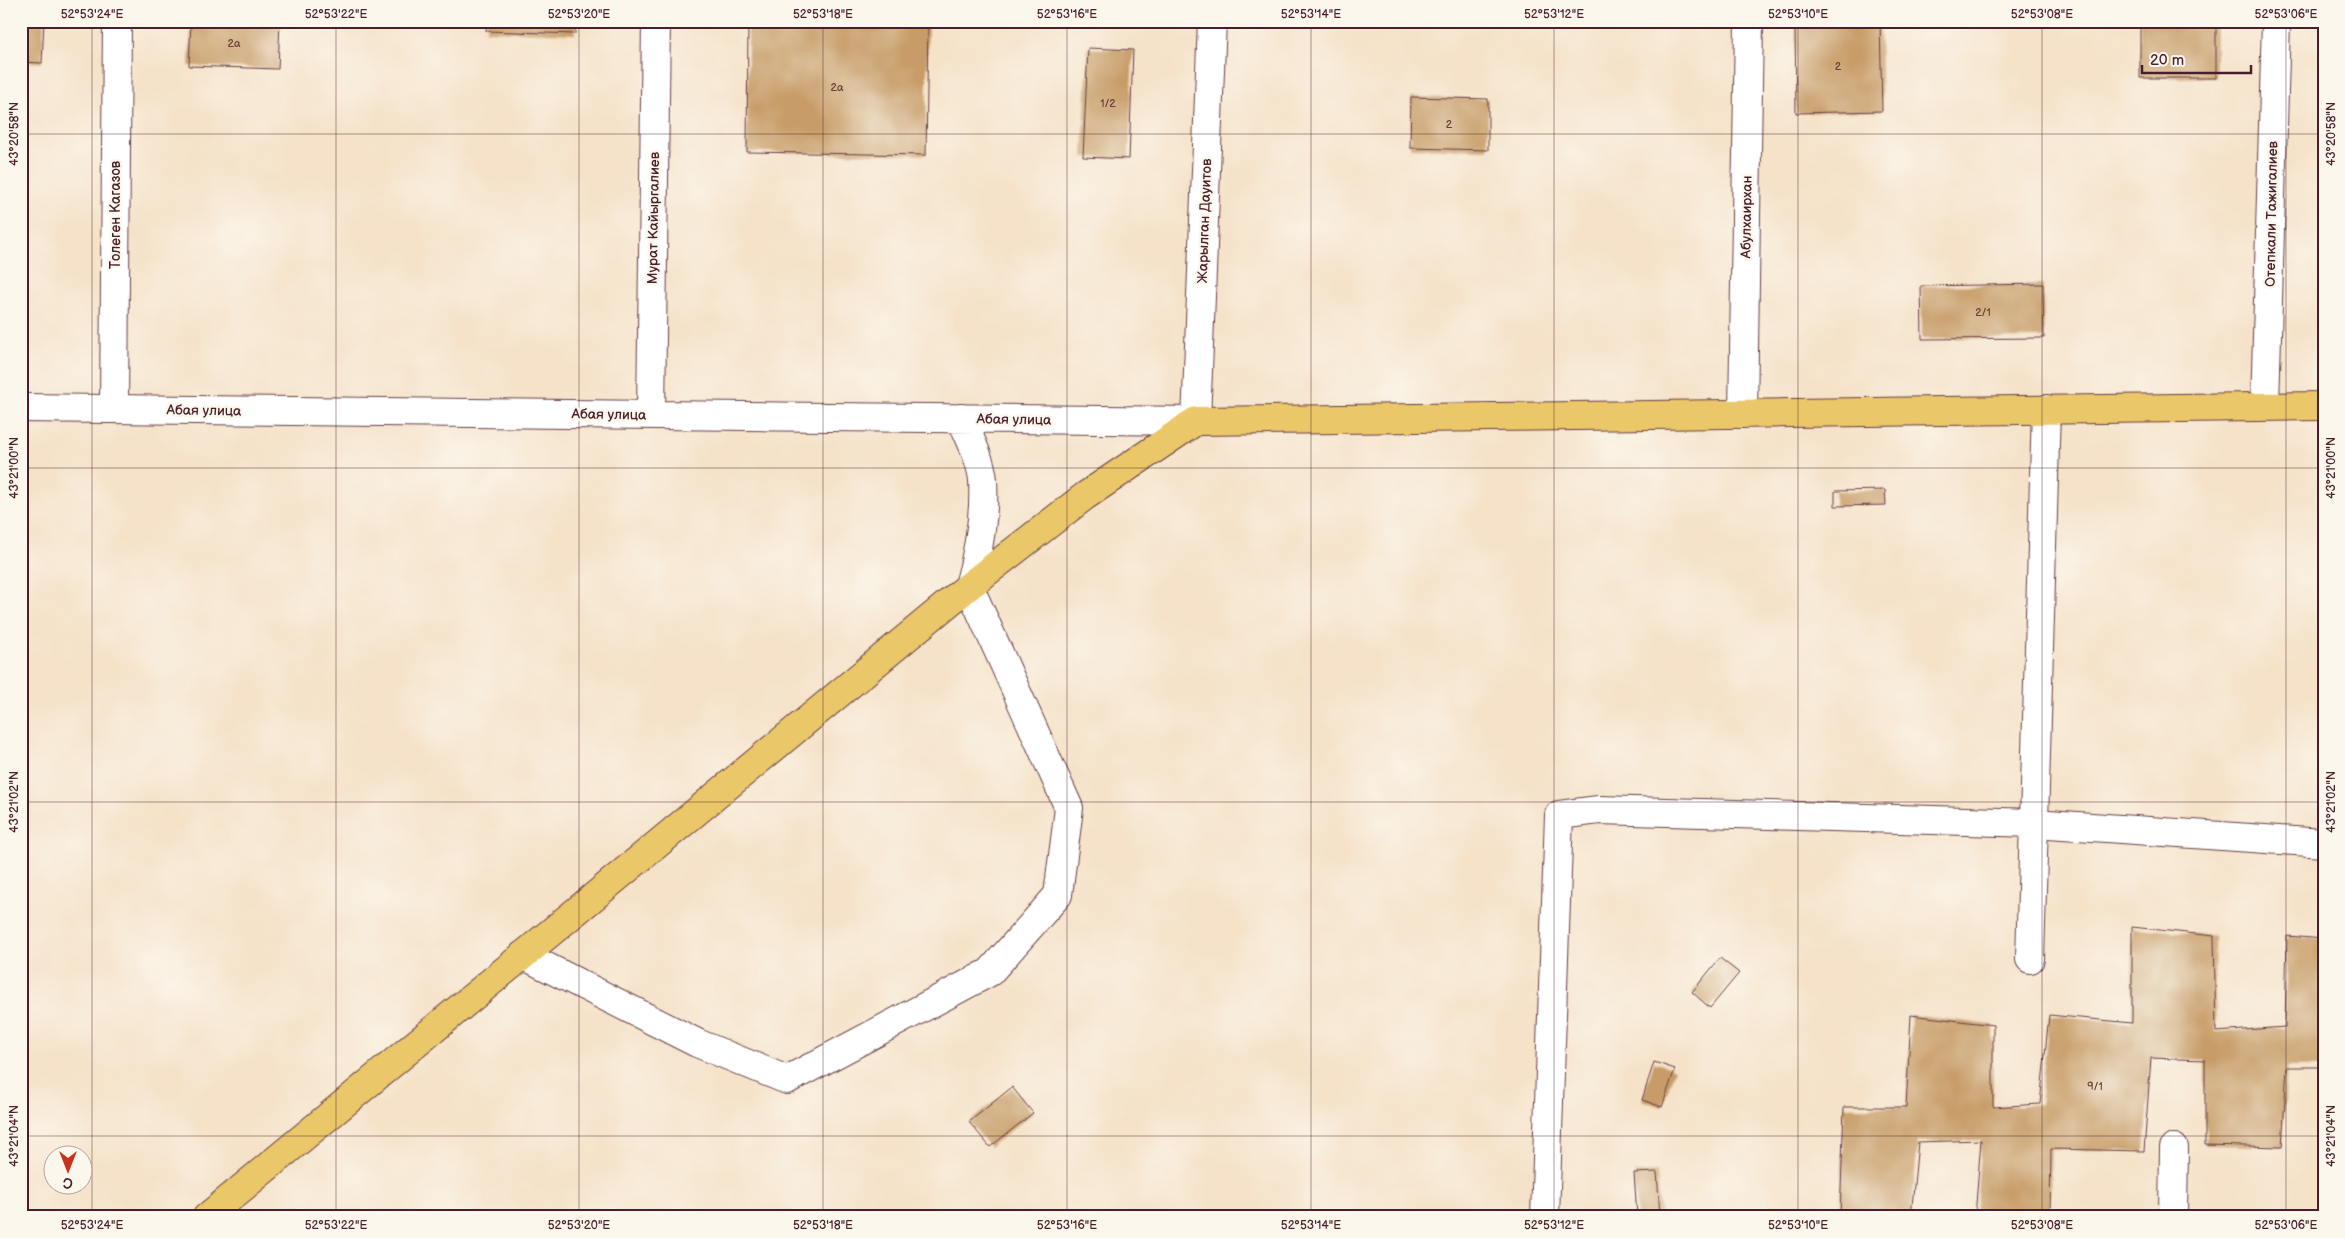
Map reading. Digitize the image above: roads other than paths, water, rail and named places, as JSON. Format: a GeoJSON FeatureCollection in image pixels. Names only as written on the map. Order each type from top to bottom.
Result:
{"type":"FeatureCollection","features":[{"type":"Feature","properties":{"kind":"main road"},"geometry":{"type":"LineString","coordinates":[[207,1217],[969,586],[1085,496],[1196,421],[2324,406]]}},
{"type":"Feature","properties":{"kind":"street","name":"Толеген Кагазов"},"geometry":{"type":"LineString","coordinates":[[114,409],[117,21]]}},
{"type":"Feature","properties":{"kind":"street","name":"Мурат Кайыргалиев"},"geometry":{"type":"LineString","coordinates":[[651,415],[656,21]]}},
{"type":"Feature","properties":{"kind":"street","name":"Жарылган Дауитов"},"geometry":{"type":"LineString","coordinates":[[1196,421],[1212,21]]}},
{"type":"Feature","properties":{"kind":"street","name":"Абулхаирхан"},"geometry":{"type":"LineString","coordinates":[[1743,414],[1749,21]]}},
{"type":"Feature","properties":{"kind":"street","name":"Отепкали Тажигалиев"},"geometry":{"type":"LineString","coordinates":[[2266,406],[2276,21]]}},
{"type":"Feature","properties":{"kind":"street","name":"Абая улица"},"geometry":{"type":"LineString","coordinates":[[21,408],[1196,421]]}},
{"type":"Feature","properties":{"kind":"street"},"geometry":{"type":"LineString","coordinates":[[2030,959],[2046,410]]}},
{"type":"Feature","properties":{"kind":"street"},"geometry":{"type":"LineString","coordinates":[[523,955],[697,1042],[787,1080],[990,972],[1058,895],[1070,808],[969,586],[981,544],[983,479],[976,453],[961,418]]}},
{"type":"Feature","properties":{"kind":"street"},"geometry":{"type":"LineString","coordinates":[[1544,1217],[1559,815],[1600,810],[2034,823],[2324,843]]}},
{"type":"Feature","properties":{"kind":"street"},"geometry":{"type":"LineString","coordinates":[[2172,1217],[2174,1148]]}}]}
